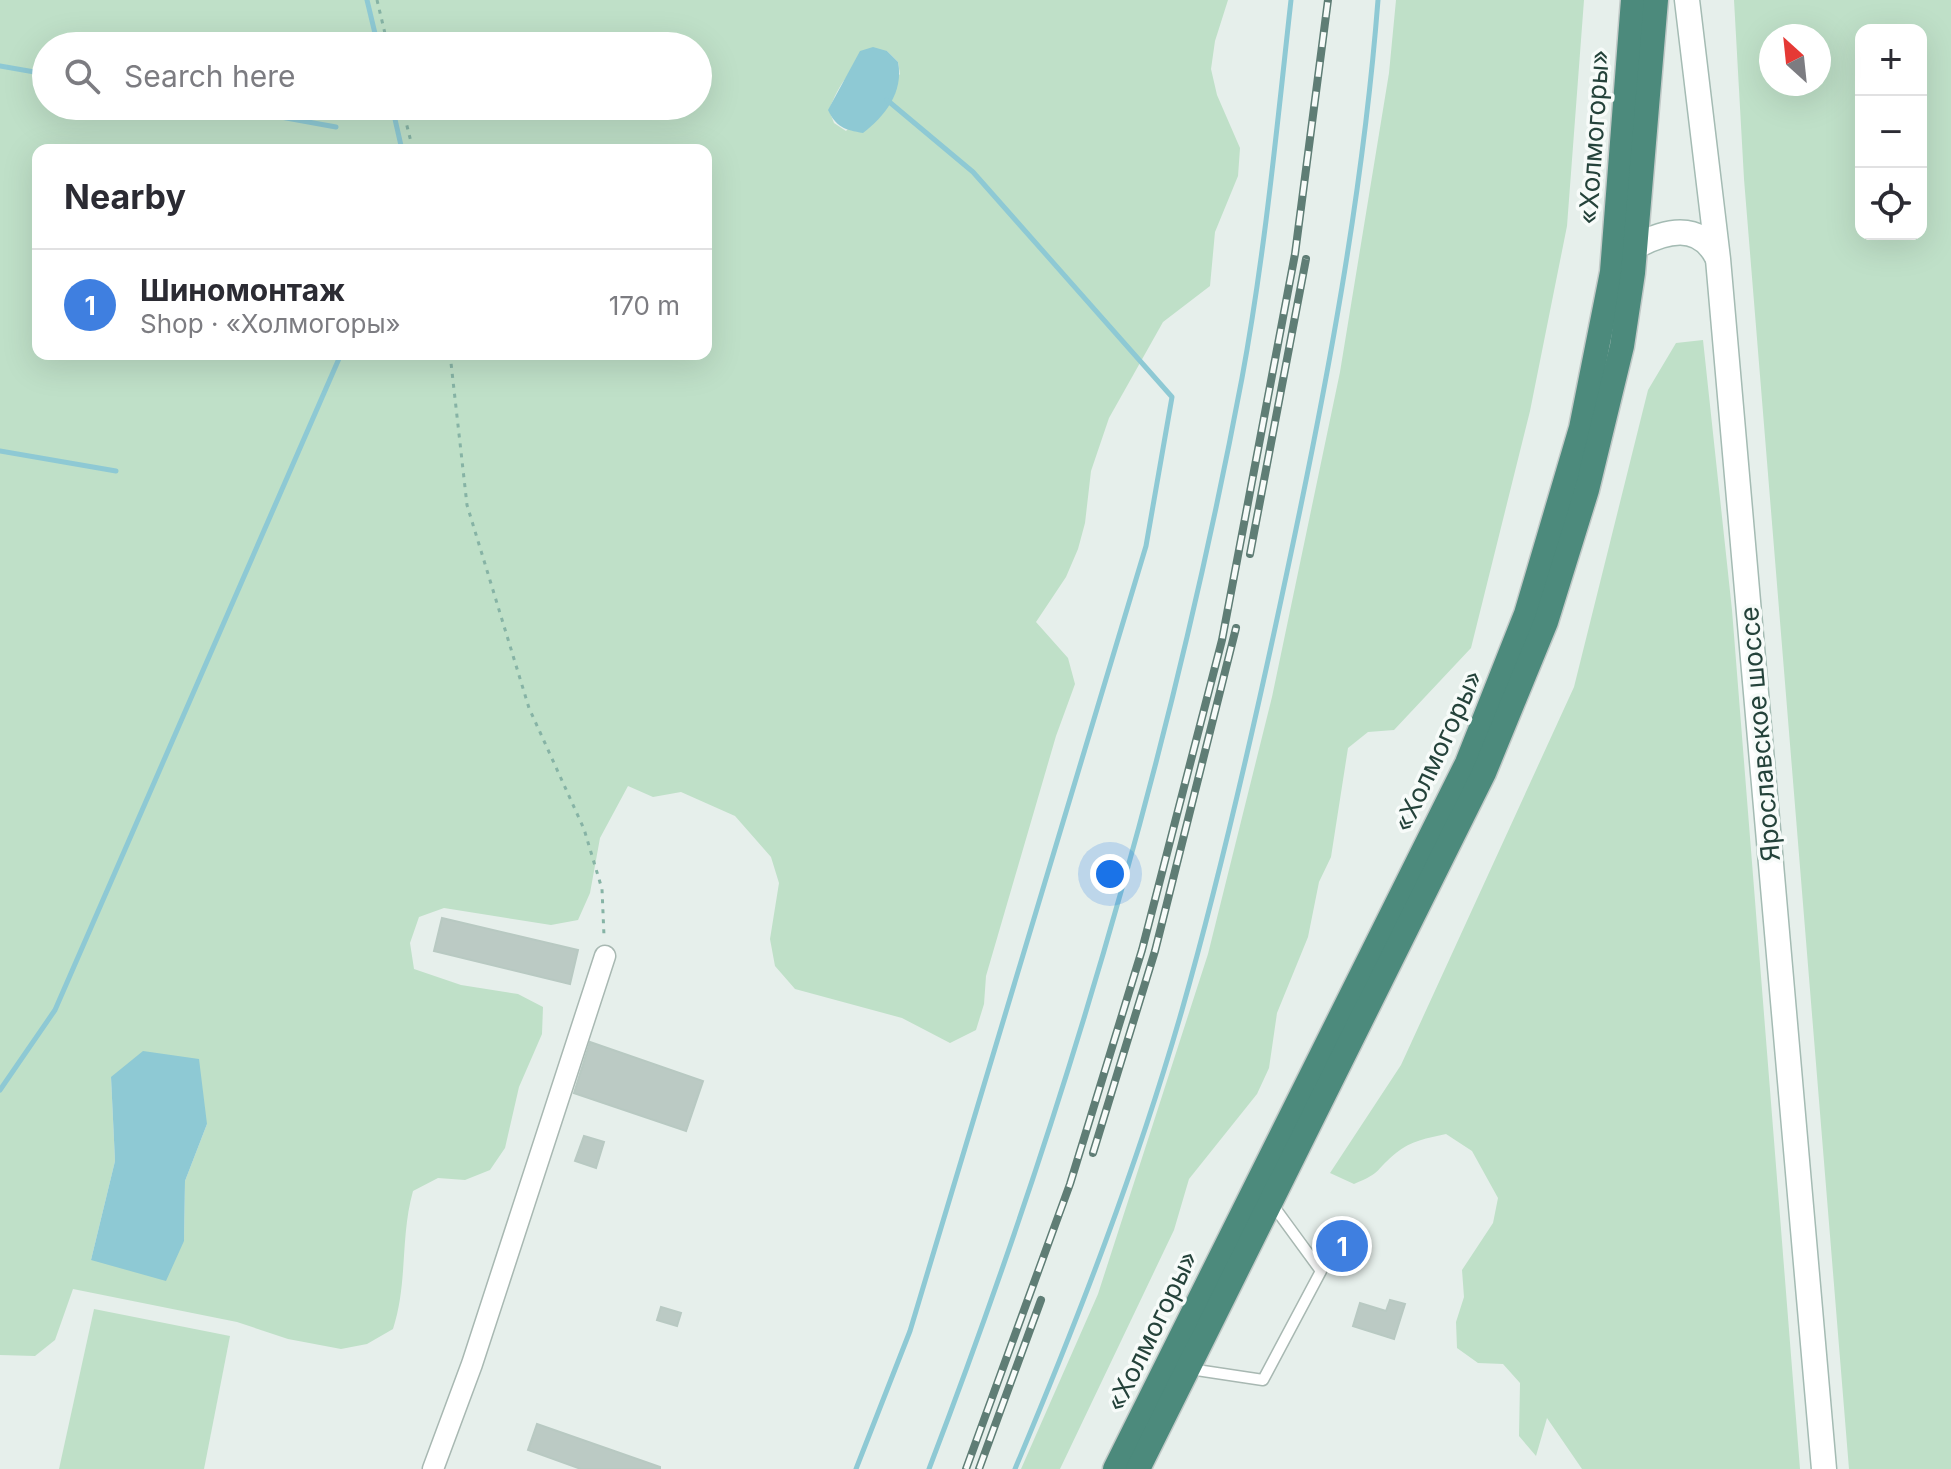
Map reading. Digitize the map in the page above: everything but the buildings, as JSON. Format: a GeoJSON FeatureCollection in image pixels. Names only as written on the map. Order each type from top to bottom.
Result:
{"type":"FeatureCollection","features":[{"type":"Feature","properties":{"kind":"highway","name":"«Холмогоры»"},"geometry":{"type":"LineString","coordinates":[[1115,1469],[1467,763],[1503,676],[1571,467],[1592,383],[1612,264],[1633,0]]}},
{"type":"Feature","properties":{"kind":"highway","name":"«Холмогоры»"},"geometry":{"type":"LineString","coordinates":[[1138,1469],[1269,1200],[1484,773],[1523,683],[1567,556],[1607,414],[1622,346],[1635,247],[1656,0]]}},
{"type":"Feature","properties":{"kind":"highway"},"geometry":{"type":"LineString","coordinates":[[1612,264],[1635,247]]}},
{"type":"Feature","properties":{"kind":"main road","name":"Ярославское шоссе"},"geometry":{"type":"LineString","coordinates":[[1687,0],[1718,259],[1824,1469]]}},
{"type":"Feature","properties":{"kind":"main road"},"geometry":{"type":"LineString","coordinates":[[1635,247],[1661,235],[1691,233],[1704,238],[1718,259]]}},
{"type":"Feature","properties":{"kind":"street"},"geometry":{"type":"LineString","coordinates":[[433,1469],[472,1364],[605,956]]}},
{"type":"Feature","properties":{"kind":"lane"},"geometry":{"type":"LineString","coordinates":[[1188,1369],[1263,1380],[1321,1271],[1269,1200]]}},
{"type":"Feature","properties":{"kind":"path"},"geometry":{"type":"LineString","coordinates":[[377,0],[385,32]]}},
{"type":"Feature","properties":{"kind":"path"},"geometry":{"type":"LineString","coordinates":[[406,120],[412,144]]}},
{"type":"Feature","properties":{"kind":"path"},"geometry":{"type":"LineString","coordinates":[[451,360],[467,505],[529,708],[584,829],[602,889],[605,956]]}},
{"type":"Feature","properties":{"kind":"green space"},"geometry":{"type":"Polygon","coordinates":[[[0,0],[1228,0],[1215,41],[1211,69],[1217,95],[1240,148],[1238,176],[1215,232],[1210,286],[1163,322],[1109,418],[1091,471],[1085,523],[1078,549],[1066,577],[1036,622],[1068,658],[1075,684],[1056,736],[986,976],[984,1004],[976,1030],[950,1043],[902,1018],[795,989],[775,966],[770,939],[779,883],[771,857],[735,816],[681,792],[653,797],[628,786],[600,838],[590,893],[578,920],[551,925],[444,908],[419,917],[410,943],[414,969],[461,985],[518,994],[543,1007],[542,1034],[519,1087],[505,1148],[490,1170],[465,1180],[438,1178],[413,1191],[406,1226],[401,1294],[393,1329],[367,1344],[341,1349],[288,1339],[237,1322],[73,1289],[55,1340],[35,1356],[0,1355],[0,0]],[[887,51],[850,73],[840,87],[829,110],[834,123],[846,131],[900,74],[898,62],[887,51]],[[111,1077],[115,1161],[91,1260],[184,1241],[185,1181],[207,1124],[111,1077]]]}},
{"type":"Feature","properties":{"kind":"green space"},"geometry":{"type":"Polygon","coordinates":[[[1396,0],[1584,0],[1567,226],[1530,411],[1471,648],[1394,730],[1368,732],[1348,748],[1331,857],[1319,882],[1308,937],[1277,1013],[1269,1068],[1257,1094],[1189,1179],[1174,1230],[1060,1469],[1021,1469],[1098,1294],[1208,954],[1272,697],[1340,372],[1389,73],[1396,0]]]}},
{"type":"Feature","properties":{"kind":"green space"},"geometry":{"type":"Polygon","coordinates":[[[1734,0],[1951,0],[1951,1469],[1849,1469],[1744,179],[1734,0]]]}},
{"type":"Feature","properties":{"kind":"green space"},"geometry":{"type":"Polygon","coordinates":[[[1703,340],[1732,610],[1800,1469],[1582,1469],[1547,1418],[1536,1456],[1519,1436],[1520,1383],[1503,1364],[1478,1363],[1457,1348],[1456,1322],[1464,1297],[1462,1270],[1493,1223],[1498,1198],[1472,1151],[1446,1134],[1407,1146],[1374,1173],[1354,1184],[1330,1173],[1401,1065],[1574,687],[1648,390],[1676,343],[1703,340]]]}},
{"type":"Feature","properties":{"kind":"green space"},"geometry":{"type":"Polygon","coordinates":[[[94,1309],[230,1336],[204,1469],[59,1469],[94,1309]]]}},
{"type":"Feature","properties":{"kind":"water"},"geometry":{"type":"Polygon","coordinates":[[[873,47],[887,51],[898,62],[898,83],[891,102],[879,119],[863,133],[851,131],[834,120],[828,110],[860,51],[873,47]]]}},
{"type":"Feature","properties":{"kind":"water"},"geometry":{"type":"Polygon","coordinates":[[[143,1051],[199,1059],[207,1124],[185,1181],[184,1241],[166,1281],[91,1260],[115,1161],[111,1077],[143,1051]]]}},
{"type":"Feature","properties":{"kind":"waterway"},"geometry":{"type":"LineString","coordinates":[[367,0],[375,32]]}},
{"type":"Feature","properties":{"kind":"waterway"},"geometry":{"type":"LineString","coordinates":[[929,1469],[1025,1202],[1069,1067],[1110,931],[1183,656],[1250,331],[1291,0]]}},
{"type":"Feature","properties":{"kind":"waterway"},"geometry":{"type":"LineString","coordinates":[[1015,1469],[1084,1299],[1146,1127],[1182,1010],[1225,847],[1302,501],[1329,359],[1363,144],[1378,0]]}},
{"type":"Feature","properties":{"kind":"waterway"},"geometry":{"type":"LineString","coordinates":[[0,66],[32,72]]}},
{"type":"Feature","properties":{"kind":"waterway"},"geometry":{"type":"LineString","coordinates":[[856,1469],[910,1331],[1146,546],[1172,397],[973,172],[887,100]]}},
{"type":"Feature","properties":{"kind":"waterway"},"geometry":{"type":"LineString","coordinates":[[297,120],[336,127]]}},
{"type":"Feature","properties":{"kind":"waterway"},"geometry":{"type":"LineString","coordinates":[[395,120],[401,144]]}},
{"type":"Feature","properties":{"kind":"waterway"},"geometry":{"type":"LineString","coordinates":[[0,1090],[55,1010],[338,360]]}},
{"type":"Feature","properties":{"kind":"waterway"},"geometry":{"type":"LineString","coordinates":[[0,451],[116,471]]}},
{"type":"Feature","properties":{"kind":"railway"},"geometry":{"type":"LineString","coordinates":[[966,1469],[1070,1184],[1142,950],[1222,640],[1295,254],[1328,0]]}},
{"type":"Feature","properties":{"kind":"railway"},"geometry":{"type":"LineString","coordinates":[[1250,554],[1306,259]]}},
{"type":"Feature","properties":{"kind":"railway"},"geometry":{"type":"LineString","coordinates":[[1093,1153],[1155,951],[1236,628]]}},
{"type":"Feature","properties":{"kind":"railway"},"geometry":{"type":"LineString","coordinates":[[979,1469],[1041,1300]]}},
{"type":"Feature","properties":{"kind":"place","name":"Шиномонтаж"},"geometry":{"type":"Point","coordinates":[1342,1246]}}]}
